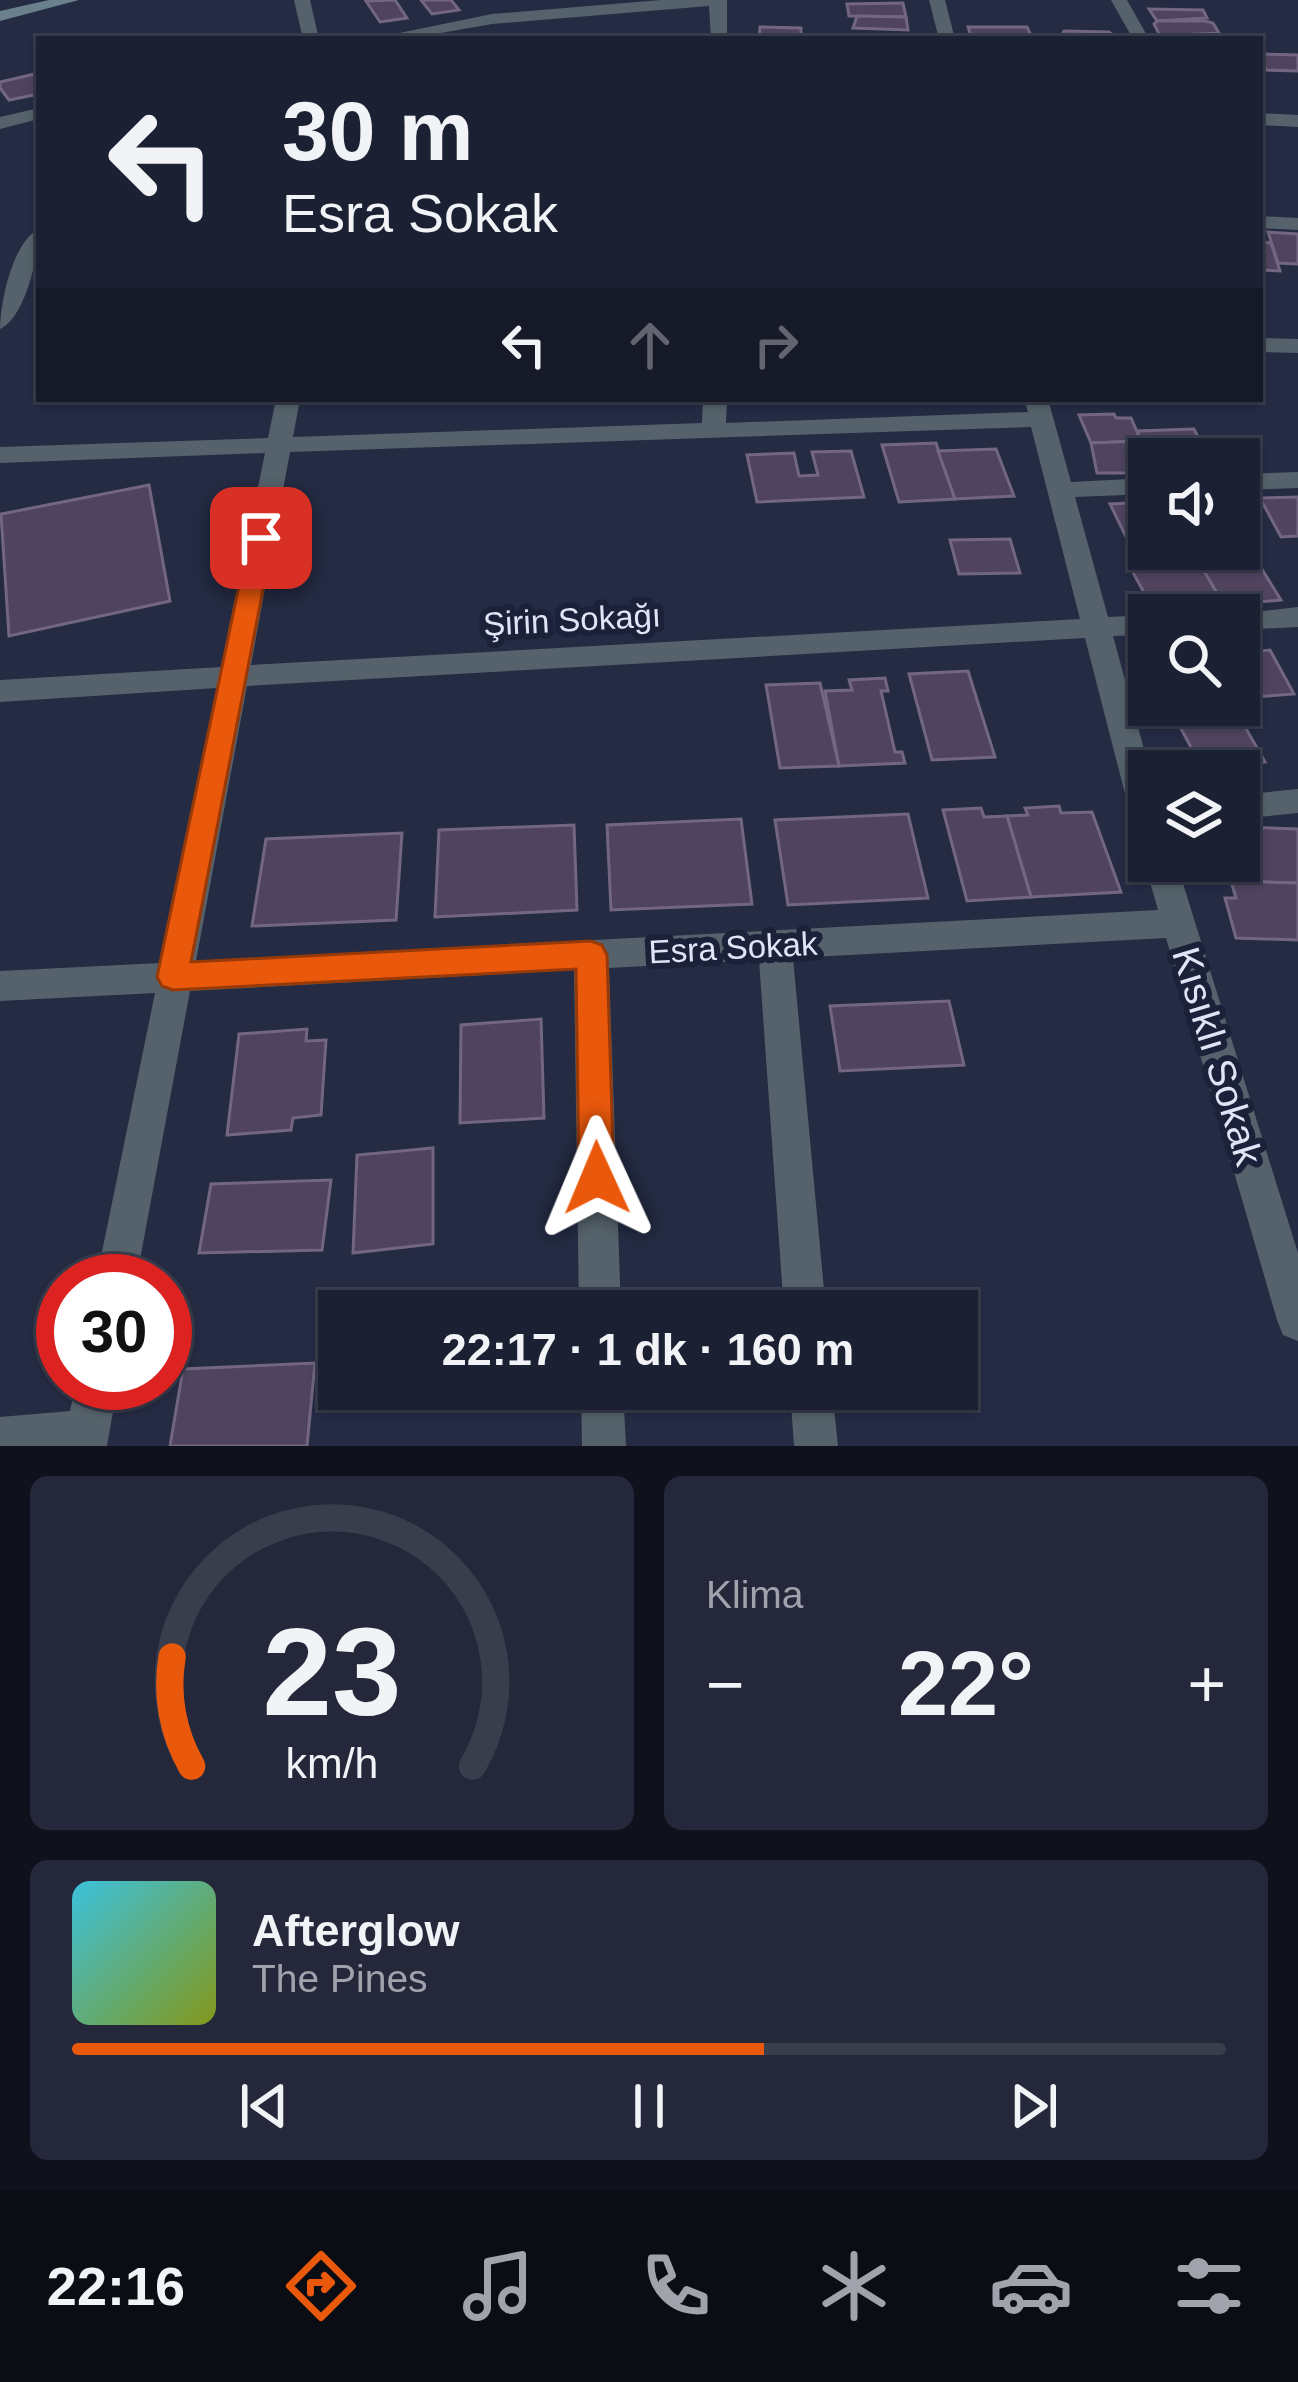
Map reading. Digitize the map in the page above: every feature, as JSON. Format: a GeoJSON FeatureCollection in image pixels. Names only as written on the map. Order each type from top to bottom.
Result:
{"type":"FeatureCollection","features":[{"type":"Feature","properties":{"kind":"main road"},"geometry":{"type":"LineString","coordinates":[[0,16],[71,0]]}},
{"type":"Feature","properties":{"kind":"street"},"geometry":{"type":"LineString","coordinates":[[302,0],[310,36]]}},
{"type":"Feature","properties":{"kind":"street"},"geometry":{"type":"LineString","coordinates":[[398,36],[533,16],[718,0],[718,36]]}},
{"type":"Feature","properties":{"kind":"street"},"geometry":{"type":"LineString","coordinates":[[938,0],[946,36]]}},
{"type":"Feature","properties":{"kind":"street"},"geometry":{"type":"LineString","coordinates":[[1119,0],[1139,36]]}},
{"type":"Feature","properties":{"kind":"street"},"geometry":{"type":"LineString","coordinates":[[533,16],[539,36]]}},
{"type":"Feature","properties":{"kind":"street"},"geometry":{"type":"LineString","coordinates":[[0,123],[36,114]]}},
{"type":"Feature","properties":{"kind":"street"},"geometry":{"type":"LineString","coordinates":[[1263,119],[1298,121]]}},
{"type":"Feature","properties":{"kind":"street"},"geometry":{"type":"LineString","coordinates":[[1263,222],[1298,224]]}},
{"type":"Feature","properties":{"kind":"street"},"geometry":{"type":"LineString","coordinates":[[0,322],[36,242]]}},
{"type":"Feature","properties":{"kind":"street"},"geometry":{"type":"LineString","coordinates":[[1263,345],[1298,346]]}},
{"type":"Feature","properties":{"kind":"street"},"geometry":{"type":"LineString","coordinates":[[121,1254],[287,402]]}},
{"type":"Feature","properties":{"kind":"street"},"geometry":{"type":"LineString","coordinates":[[714,430],[715,402]]}},
{"type":"Feature","properties":{"kind":"street"},"geometry":{"type":"LineString","coordinates":[[0,455],[714,430],[1039,409],[1128,750]]}},
{"type":"Feature","properties":{"kind":"street"},"geometry":{"type":"LineString","coordinates":[[1260,481],[1298,480]]}},
{"type":"Feature","properties":{"kind":"street"},"geometry":{"type":"LineString","coordinates":[[1060,490],[1128,487]]}},
{"type":"Feature","properties":{"kind":"street"},"geometry":{"type":"LineString","coordinates":[[1260,619],[1298,616]]}},
{"type":"Feature","properties":{"kind":"street","name":"Şirin Sokağı"},"geometry":{"type":"LineString","coordinates":[[0,691],[1128,626]]}},
{"type":"Feature","properties":{"kind":"street"},"geometry":{"type":"LineString","coordinates":[[1260,805],[1298,801]]}},
{"type":"Feature","properties":{"kind":"street","name":"Kısıklı Sokak"},"geometry":{"type":"LineString","coordinates":[[1166,882],[1298,1320]]}},
{"type":"Feature","properties":{"kind":"street","name":"Esra Sokak"},"geometry":{"type":"LineString","coordinates":[[0,986],[1178,923]]}},
{"type":"Feature","properties":{"kind":"street"},"geometry":{"type":"LineString","coordinates":[[776,945],[803,1290]]}},
{"type":"Feature","properties":{"kind":"street"},"geometry":{"type":"LineString","coordinates":[[591,955],[599,1290]]}},
{"type":"Feature","properties":{"kind":"street"},"geometry":{"type":"LineString","coordinates":[[603,1410],[604,1446]]}},
{"type":"Feature","properties":{"kind":"street"},"geometry":{"type":"LineString","coordinates":[[813,1410],[816,1446]]}},
{"type":"Feature","properties":{"kind":"street"},"geometry":{"type":"LineString","coordinates":[[0,1438],[86,1439]]}},
{"type":"Feature","properties":{"kind":"building"},"geometry":{"type":"Polygon","coordinates":[[[395,0],[407,18],[380,22],[366,1],[395,0]]]}},
{"type":"Feature","properties":{"kind":"building"},"geometry":{"type":"Polygon","coordinates":[[[421,0],[451,0],[459,10],[432,14],[421,0]]]}},
{"type":"Feature","properties":{"kind":"building"},"geometry":{"type":"Polygon","coordinates":[[[903,3],[906,17],[849,16],[847,4],[903,3]]]}},
{"type":"Feature","properties":{"kind":"building"},"geometry":{"type":"Polygon","coordinates":[[[1149,9],[1203,10],[1207,18],[1157,21],[1149,9]]]}},
{"type":"Feature","properties":{"kind":"building"},"geometry":{"type":"Polygon","coordinates":[[[857,16],[906,17],[908,30],[853,28],[857,16]]]}},
{"type":"Feature","properties":{"kind":"building"},"geometry":{"type":"Polygon","coordinates":[[[1157,21],[1205,21],[1213,23],[1219,33],[1160,36],[1157,21]]]}},
{"type":"Feature","properties":{"kind":"building"},"geometry":{"type":"Polygon","coordinates":[[[760,27],[801,28],[801,36],[759,36],[760,27]]]}},
{"type":"Feature","properties":{"kind":"building"},"geometry":{"type":"Polygon","coordinates":[[[968,27],[1027,27],[1032,36],[971,36],[968,27]]]}},
{"type":"Feature","properties":{"kind":"building"},"geometry":{"type":"Polygon","coordinates":[[[1064,31],[1115,36],[1062,36],[1064,31]]]}},
{"type":"Feature","properties":{"kind":"building"},"geometry":{"type":"Polygon","coordinates":[[[1263,54],[1298,55],[1298,71],[1266,70],[1263,54]]]}},
{"type":"Feature","properties":{"kind":"building"},"geometry":{"type":"Polygon","coordinates":[[[36,74],[36,95],[9,100],[0,82],[36,74]]]}},
{"type":"Feature","properties":{"kind":"building"},"geometry":{"type":"Polygon","coordinates":[[[1268,232],[1298,234],[1298,264],[1278,263],[1268,232]]]}},
{"type":"Feature","properties":{"kind":"building"},"geometry":{"type":"Polygon","coordinates":[[[1263,242],[1271,243],[1280,271],[1263,270],[1263,242]]]}},
{"type":"Feature","properties":{"kind":"building"},"geometry":{"type":"Polygon","coordinates":[[[1079,415],[1131,418],[1140,438],[1091,443],[1079,415]]]}},
{"type":"Feature","properties":{"kind":"building"},"geometry":{"type":"Polygon","coordinates":[[[1194,429],[1198,438],[1140,438],[1137,431],[1194,429]]]}},
{"type":"Feature","properties":{"kind":"building"},"geometry":{"type":"Polygon","coordinates":[[[1128,442],[1128,473],[1097,473],[1091,443],[1128,442]]]}},
{"type":"Feature","properties":{"kind":"building"},"geometry":{"type":"Polygon","coordinates":[[[936,443],[955,499],[899,502],[882,445],[936,443]]]}},
{"type":"Feature","properties":{"kind":"building"},"geometry":{"type":"Polygon","coordinates":[[[996,449],[1014,496],[955,499],[938,451],[996,449]]]}},
{"type":"Feature","properties":{"kind":"building"},"geometry":{"type":"Polygon","coordinates":[[[851,451],[864,497],[757,502],[747,455],[794,453],[799,476],[818,475],[812,452],[851,451]]]}},
{"type":"Feature","properties":{"kind":"building"},"geometry":{"type":"Polygon","coordinates":[[[149,485],[170,601],[9,636],[1,514],[149,485]]]}},
{"type":"Feature","properties":{"kind":"building"},"geometry":{"type":"Polygon","coordinates":[[[1298,497],[1298,536],[1281,537],[1260,498],[1298,497]]]}},
{"type":"Feature","properties":{"kind":"building"},"geometry":{"type":"Polygon","coordinates":[[[1128,503],[1128,541],[1110,504],[1128,503]]]}},
{"type":"Feature","properties":{"kind":"building"},"geometry":{"type":"Polygon","coordinates":[[[1010,539],[1020,573],[959,574],[950,540],[1010,539]]]}},
{"type":"Feature","properties":{"kind":"building"},"geometry":{"type":"Polygon","coordinates":[[[1260,566],[1281,600],[1260,602],[1260,594],[1218,594],[1204,570],[1260,570],[1260,566]]]}},
{"type":"Feature","properties":{"kind":"building"},"geometry":{"type":"Polygon","coordinates":[[[1132,570],[1204,570],[1218,594],[1145,594],[1132,570]]]}},
{"type":"Feature","properties":{"kind":"building"},"geometry":{"type":"Polygon","coordinates":[[[1270,650],[1294,694],[1260,697],[1260,651],[1270,650]]]}},
{"type":"Feature","properties":{"kind":"building"},"geometry":{"type":"Polygon","coordinates":[[[968,671],[995,757],[932,760],[909,674],[968,671]]]}},
{"type":"Feature","properties":{"kind":"building"},"geometry":{"type":"Polygon","coordinates":[[[885,678],[888,691],[881,691],[895,752],[902,752],[905,763],[839,766],[825,691],[852,690],[849,680],[885,678]]]}},
{"type":"Feature","properties":{"kind":"building"},"geometry":{"type":"Polygon","coordinates":[[[820,683],[839,766],[780,768],[766,685],[820,683]]]}},
{"type":"Feature","properties":{"kind":"building"},"geometry":{"type":"Polygon","coordinates":[[[1180,726],[1245,726],[1258,750],[1192,750],[1180,726]]]}},
{"type":"Feature","properties":{"kind":"building"},"geometry":{"type":"Polygon","coordinates":[[[1059,806],[1061,813],[1092,812],[1121,892],[1031,897],[1007,816],[1028,815],[1025,808],[1059,806]]]}},
{"type":"Feature","properties":{"kind":"building"},"geometry":{"type":"Polygon","coordinates":[[[981,808],[984,817],[1007,816],[1031,897],[967,901],[943,810],[981,808]]]}},
{"type":"Feature","properties":{"kind":"building"},"geometry":{"type":"Polygon","coordinates":[[[908,814],[928,898],[788,905],[775,820],[908,814]]]}},
{"type":"Feature","properties":{"kind":"building"},"geometry":{"type":"Polygon","coordinates":[[[741,819],[752,904],[611,910],[607,825],[741,819]]]}},
{"type":"Feature","properties":{"kind":"building"},"geometry":{"type":"Polygon","coordinates":[[[574,825],[577,910],[435,917],[439,830],[574,825]]]}},
{"type":"Feature","properties":{"kind":"building"},"geometry":{"type":"Polygon","coordinates":[[[1260,828],[1298,829],[1298,883],[1260,882],[1260,828]]]}},
{"type":"Feature","properties":{"kind":"building"},"geometry":{"type":"Polygon","coordinates":[[[402,833],[396,920],[252,926],[266,839],[402,833]]]}},
{"type":"Feature","properties":{"kind":"building"},"geometry":{"type":"Polygon","coordinates":[[[1231,882],[1298,883],[1298,940],[1236,938],[1225,898],[1236,898],[1231,882]]]}},
{"type":"Feature","properties":{"kind":"building"},"geometry":{"type":"Polygon","coordinates":[[[949,1001],[964,1065],[840,1071],[830,1006],[949,1001]]]}},
{"type":"Feature","properties":{"kind":"building"},"geometry":{"type":"Polygon","coordinates":[[[541,1019],[544,1118],[460,1123],[461,1025],[541,1019]]]}},
{"type":"Feature","properties":{"kind":"building"},"geometry":{"type":"Polygon","coordinates":[[[307,1029],[306,1041],[326,1040],[321,1115],[293,1118],[291,1130],[227,1135],[239,1034],[307,1029]]]}},
{"type":"Feature","properties":{"kind":"building"},"geometry":{"type":"Polygon","coordinates":[[[433,1148],[433,1244],[353,1253],[357,1155],[433,1148]]]}},
{"type":"Feature","properties":{"kind":"building"},"geometry":{"type":"Polygon","coordinates":[[[331,1180],[322,1250],[199,1253],[211,1184],[331,1180]]]}},
{"type":"Feature","properties":{"kind":"building"},"geometry":{"type":"Polygon","coordinates":[[[315,1363],[307,1446],[170,1446],[176,1410],[192,1410],[192,1369],[315,1363]]]}},
{"type":"Feature","properties":{"kind":"route"},"geometry":{"type":"LineString","coordinates":[[261,538],[173,977],[591,955],[597,1178]]}}]}
